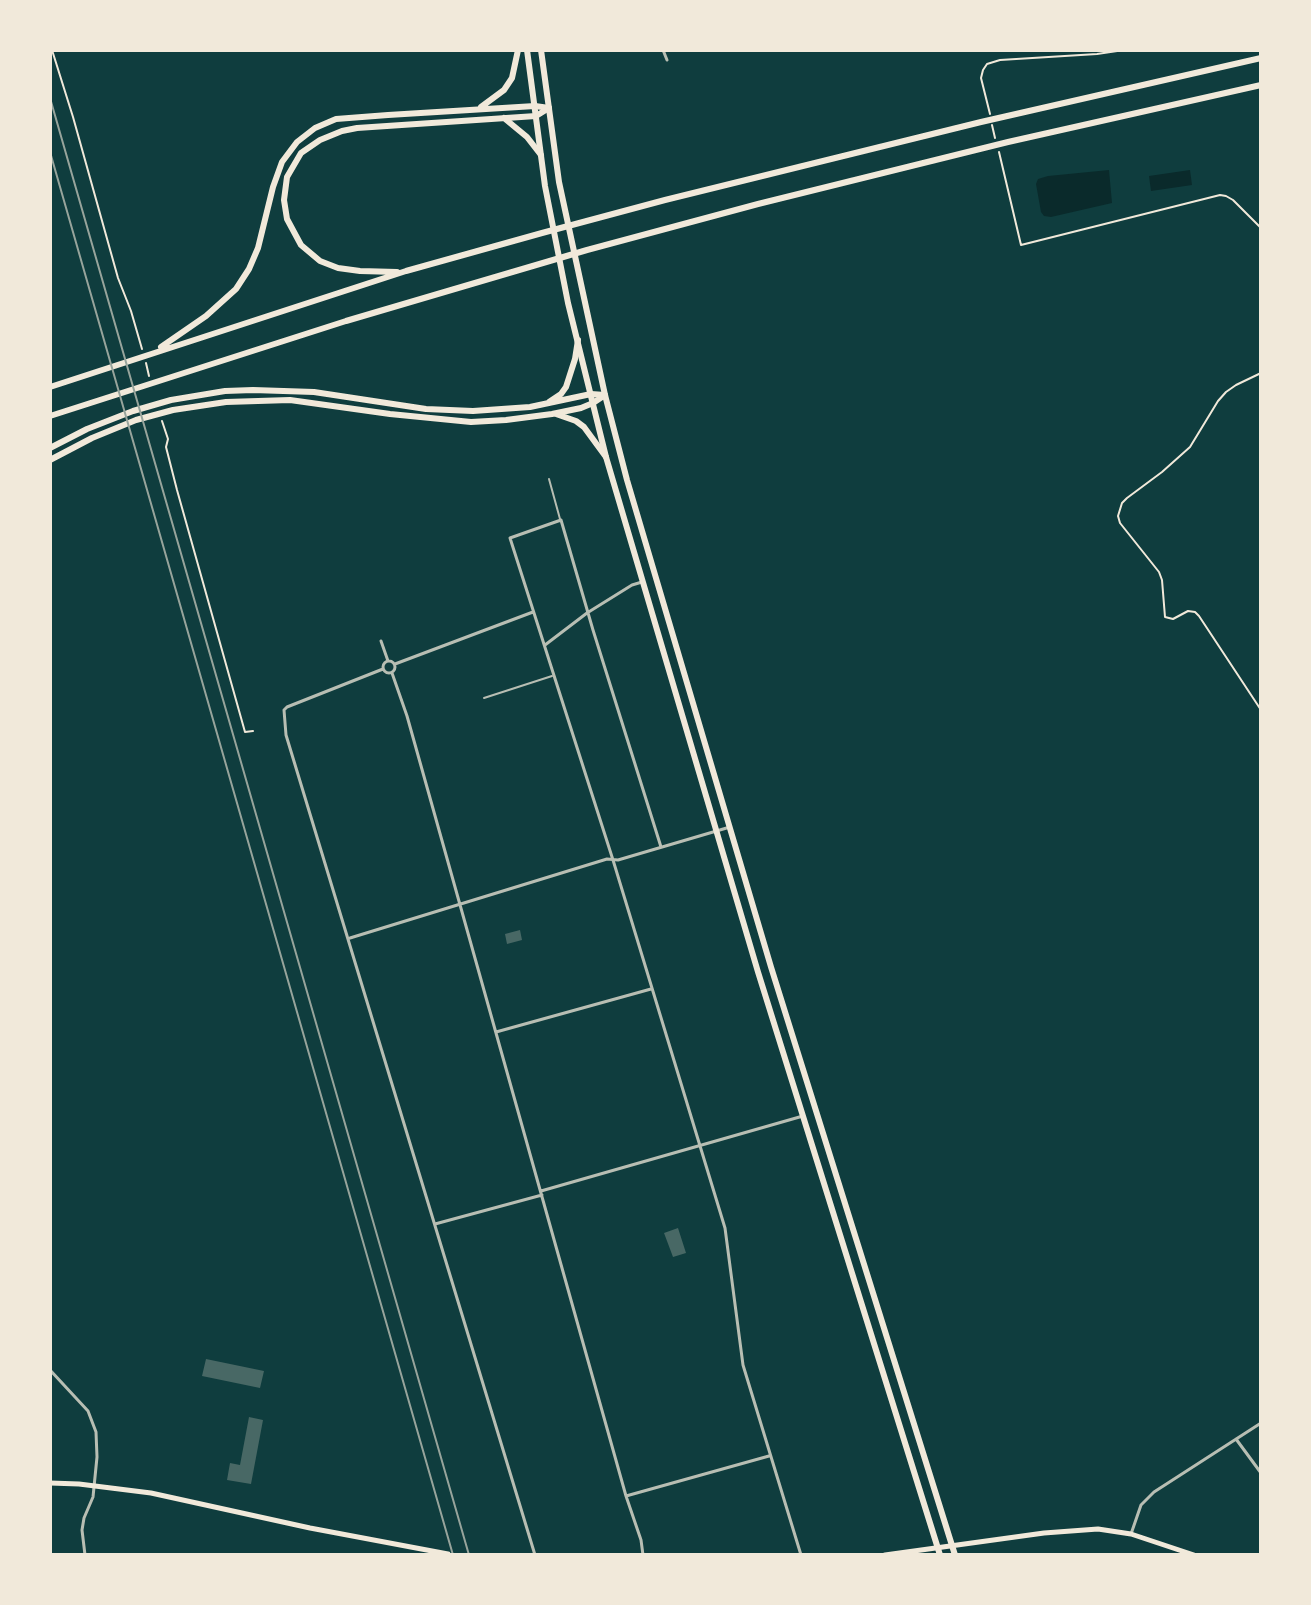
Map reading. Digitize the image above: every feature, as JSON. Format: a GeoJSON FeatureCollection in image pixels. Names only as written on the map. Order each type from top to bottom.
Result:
{"type":"FeatureCollection","features":[{"type":"Feature","properties":{"kind":"main road"},"geometry":{"type":"LineString","coordinates":[[478,109],[504,90],[512,78],[518,50]]}},
{"type":"Feature","properties":{"kind":"main road"},"geometry":{"type":"LineString","coordinates":[[527,50],[545,186],[568,303],[606,457],[716,831],[939,1551]]}},
{"type":"Feature","properties":{"kind":"main road"},"geometry":{"type":"LineString","coordinates":[[541,50],[559,182],[605,395],[652,566],[781,999],[955,1555]]}},
{"type":"Feature","properties":{"kind":"main road"},"geometry":{"type":"LineString","coordinates":[[50,387],[406,271],[665,200],[967,125],[1261,58]]}},
{"type":"Feature","properties":{"kind":"main road"},"geometry":{"type":"LineString","coordinates":[[50,416],[346,321],[587,250],[987,147],[1261,85]]}},
{"type":"Feature","properties":{"kind":"main road"},"geometry":{"type":"LineString","coordinates":[[154,352],[206,316],[236,289],[258,248],[277,173],[289,150],[305,135],[336,119],[535,106],[549,108]]}},
{"type":"Feature","properties":{"kind":"main road"},"geometry":{"type":"LineString","coordinates":[[406,271],[338,268],[320,261],[301,245],[287,219],[284,200],[287,177],[296,160],[314,143],[342,131],[536,116],[549,108]]}},
{"type":"Feature","properties":{"kind":"main road"},"geometry":{"type":"LineString","coordinates":[[504,118],[527,137],[541,155]]}},
{"type":"Feature","properties":{"kind":"main road"},"geometry":{"type":"LineString","coordinates":[[545,404],[566,387],[578,340]]}},
{"type":"Feature","properties":{"kind":"main road"},"geometry":{"type":"LineString","coordinates":[[50,448],[133,411],[171,400],[225,391],[314,392],[426,409],[473,411],[545,404],[591,394],[605,395]]}},
{"type":"Feature","properties":{"kind":"main road"},"geometry":{"type":"LineString","coordinates":[[50,460],[136,420],[173,410],[226,402],[290,400],[471,422],[552,414],[581,408],[605,395]]}},
{"type":"Feature","properties":{"kind":"main road"},"geometry":{"type":"LineString","coordinates":[[552,414],[576,421],[590,434],[606,457]]}},
{"type":"Feature","properties":{"kind":"main road"},"geometry":{"type":"LineString","coordinates":[[50,1483],[151,1493],[448,1554]]}},
{"type":"Feature","properties":{"kind":"main road"},"geometry":{"type":"LineString","coordinates":[[885,1555],[939,1551],[952,1545],[1077,1529],[1131,1534],[1194,1555]]}},
{"type":"Feature","properties":{"kind":"street"},"geometry":{"type":"LineString","coordinates":[[663,50],[667,60]]}},
{"type":"Feature","properties":{"kind":"street"},"geometry":{"type":"LineString","coordinates":[[661,847],[561,520],[510,538],[613,860],[728,1241],[741,1351],[801,1555]]}},
{"type":"Feature","properties":{"kind":"street"},"geometry":{"type":"LineString","coordinates":[[543,646],[587,613],[642,582]]}},
{"type":"Feature","properties":{"kind":"street"},"geometry":{"type":"LineString","coordinates":[[395,664],[533,612]]}},
{"type":"Feature","properties":{"kind":"street"},"geometry":{"type":"LineString","coordinates":[[381,641],[388,661]]}},
{"type":"Feature","properties":{"kind":"street"},"geometry":{"type":"LineString","coordinates":[[388,661],[395,664]]}},
{"type":"Feature","properties":{"kind":"street"},"geometry":{"type":"LineString","coordinates":[[383,669],[388,661]]}},
{"type":"Feature","properties":{"kind":"street"},"geometry":{"type":"LineString","coordinates":[[392,673],[396,669],[395,664]]}},
{"type":"Feature","properties":{"kind":"street"},"geometry":{"type":"LineString","coordinates":[[383,669],[392,673]]}},
{"type":"Feature","properties":{"kind":"street"},"geometry":{"type":"LineString","coordinates":[[383,669],[292,703],[284,710],[286,735],[535,1555]]}},
{"type":"Feature","properties":{"kind":"street"},"geometry":{"type":"LineString","coordinates":[[392,673],[402,699],[643,1555]]}},
{"type":"Feature","properties":{"kind":"street"},"geometry":{"type":"LineString","coordinates":[[349,939],[607,859],[613,860],[730,827]]}},
{"type":"Feature","properties":{"kind":"street"},"geometry":{"type":"LineString","coordinates":[[496,1032],[651,989]]}},
{"type":"Feature","properties":{"kind":"street"},"geometry":{"type":"LineString","coordinates":[[435,1224],[803,1116]]}},
{"type":"Feature","properties":{"kind":"street"},"geometry":{"type":"LineString","coordinates":[[50,1370],[79,1399],[93,1420],[97,1457],[92,1501],[82,1530],[85,1555]]}},
{"type":"Feature","properties":{"kind":"street"},"geometry":{"type":"LineString","coordinates":[[1131,1534],[1141,1505],[1154,1492],[1261,1423]]}},
{"type":"Feature","properties":{"kind":"street"},"geometry":{"type":"LineString","coordinates":[[1236,1439],[1261,1473]]}},
{"type":"Feature","properties":{"kind":"street"},"geometry":{"type":"LineString","coordinates":[[626,1496],[771,1455]]}},
{"type":"Feature","properties":{"kind":"lane"},"geometry":{"type":"LineString","coordinates":[[549,479],[561,520]]}},
{"type":"Feature","properties":{"kind":"lane"},"geometry":{"type":"LineString","coordinates":[[484,698],[553,676]]}},
{"type":"Feature","properties":{"kind":"path"},"geometry":{"type":"LineString","coordinates":[[52,50],[150,379]]}},
{"type":"Feature","properties":{"kind":"path"},"geometry":{"type":"LineString","coordinates":[[989,113],[981,78],[987,64],[1000,60],[1124,50]]}},
{"type":"Feature","properties":{"kind":"path"},"geometry":{"type":"LineString","coordinates":[[993,127],[1021,245],[1220,195],[1233,200],[1261,228]]}},
{"type":"Feature","properties":{"kind":"path"},"geometry":{"type":"LineString","coordinates":[[1261,373],[1226,392],[1190,447],[1127,498],[1118,516],[1120,523],[1159,572],[1165,617],[1173,619],[1188,611],[1195,612],[1261,710]]}},
{"type":"Feature","properties":{"kind":"path"},"geometry":{"type":"LineString","coordinates":[[162,420],[177,490],[245,732],[253,731]]}},
{"type":"Feature","properties":{"kind":"water"},"geometry":{"type":"Polygon","coordinates":[[[1109,170],[1112,203],[1051,217],[1041,212],[1036,184],[1038,179],[1109,170]]]}},
{"type":"Feature","properties":{"kind":"water"},"geometry":{"type":"Polygon","coordinates":[[[1190,170],[1192,185],[1151,191],[1149,176],[1190,170]]]}},
{"type":"Feature","properties":{"kind":"building"},"geometry":{"type":"Polygon","coordinates":[[[520,930],[522,940],[507,944],[505,934],[520,930]]]}},
{"type":"Feature","properties":{"kind":"building"},"geometry":{"type":"Polygon","coordinates":[[[678,1228],[686,1253],[673,1257],[664,1233],[678,1228]]]}},
{"type":"Feature","properties":{"kind":"building"},"geometry":{"type":"Polygon","coordinates":[[[206,1359],[264,1371],[260,1388],[202,1376],[206,1359]]]}},
{"type":"Feature","properties":{"kind":"building"},"geometry":{"type":"Polygon","coordinates":[[[249,1417],[263,1420],[251,1484],[227,1480],[230,1463],[240,1465],[249,1417]]]}},
{"type":"Feature","properties":{"kind":"railway"},"geometry":{"type":"LineString","coordinates":[[50,98],[469,1555]]}},
{"type":"Feature","properties":{"kind":"railway"},"geometry":{"type":"LineString","coordinates":[[50,152],[453,1555]]}}]}
